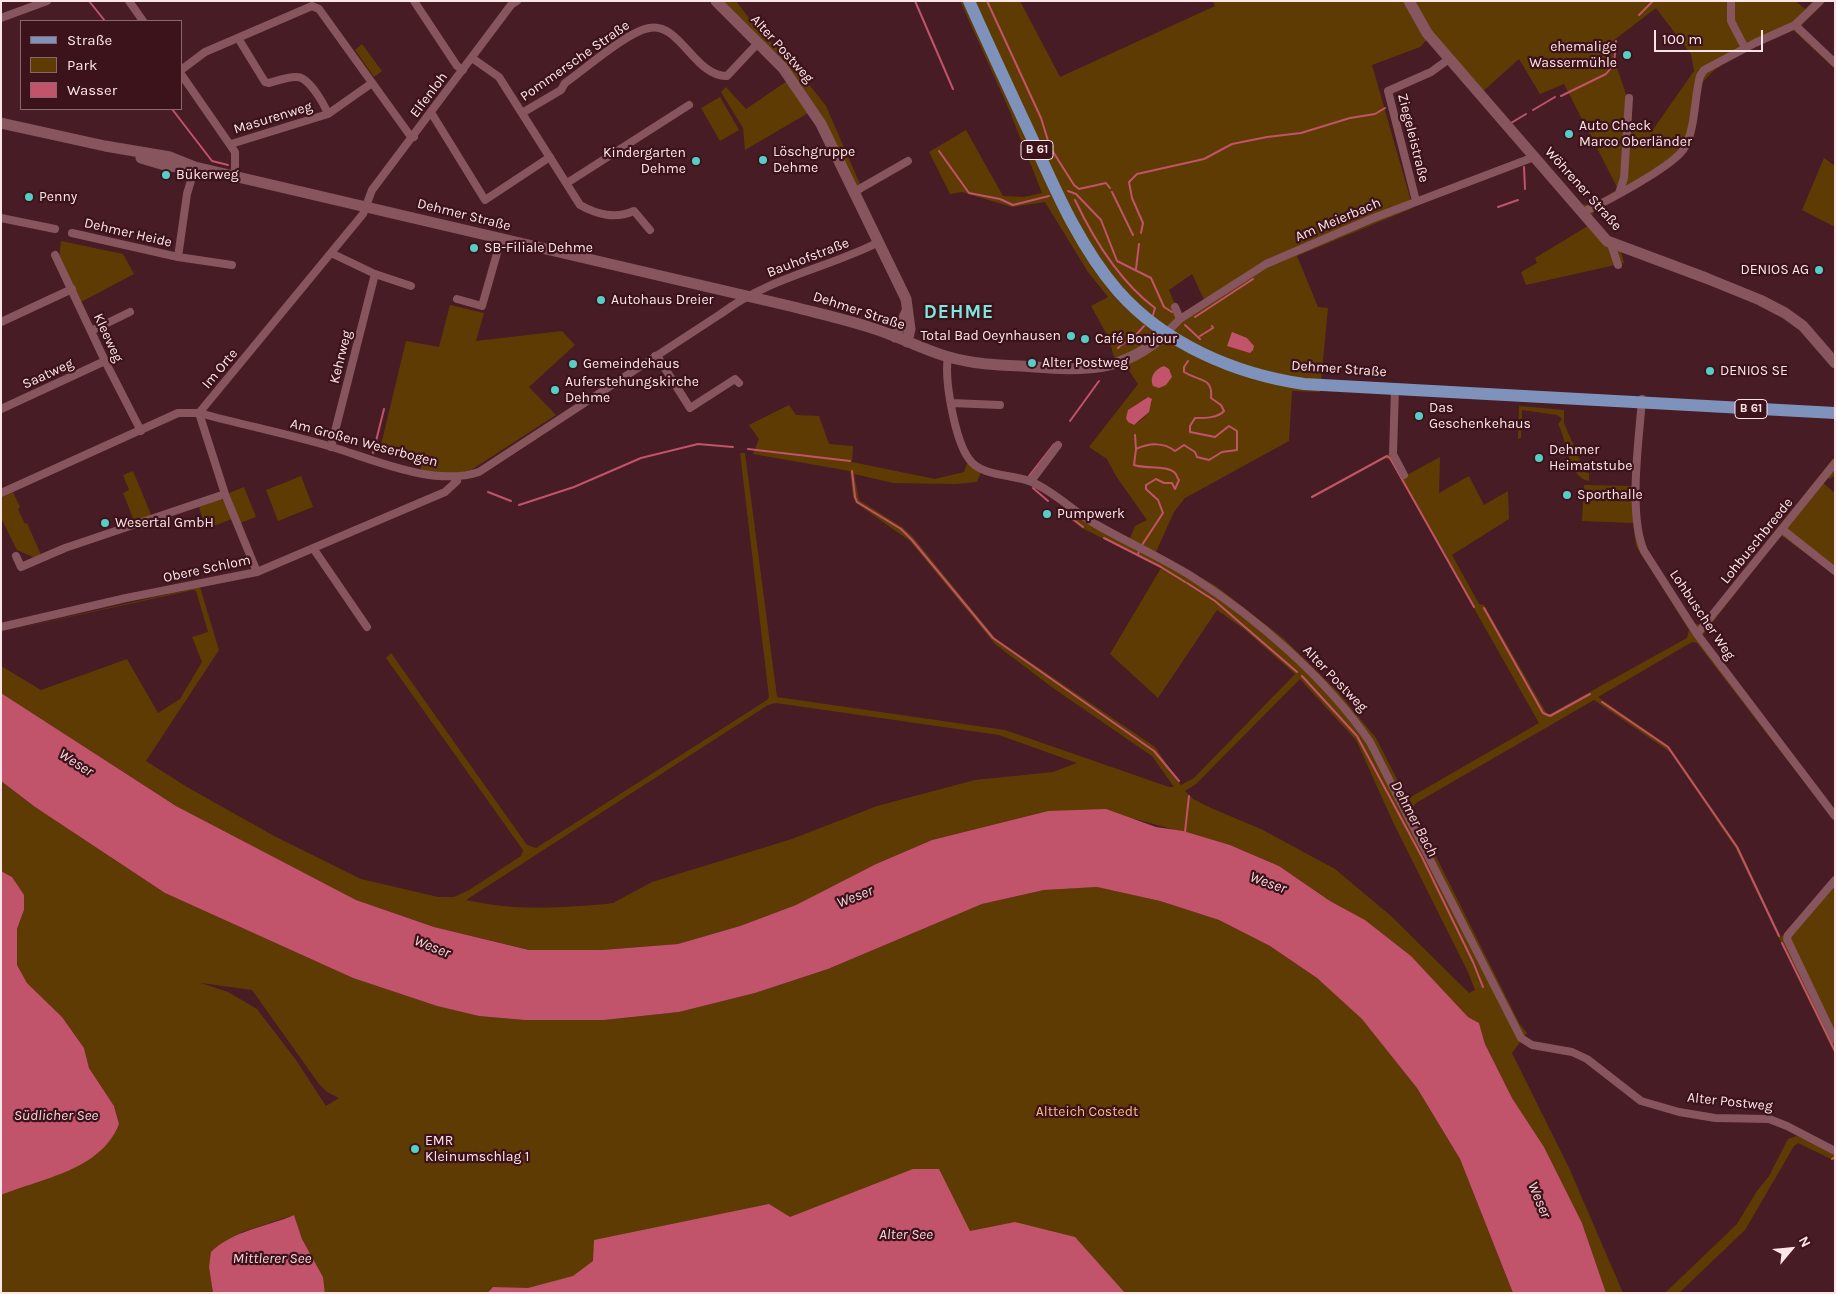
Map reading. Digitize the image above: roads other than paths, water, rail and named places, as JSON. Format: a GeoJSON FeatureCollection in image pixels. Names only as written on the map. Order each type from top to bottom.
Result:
{"type":"FeatureCollection","features":[{"type":"Feature","properties":{"kind":"main road","name":"B 61"},"geometry":{"type":"LineString","coordinates":[[969,1],[1051,179],[1086,246],[1118,291],[1166,333]]}},
{"type":"Feature","properties":{"kind":"main road","name":"Dehmer Straße"},"geometry":{"type":"LineString","coordinates":[[1166,333],[1215,359],[1289,382],[1642,400],[1835,413]]}},
{"type":"Feature","properties":{"kind":"street"},"geometry":{"type":"LineString","coordinates":[[1,18],[47,1]]}},
{"type":"Feature","properties":{"kind":"street"},"geometry":{"type":"LineString","coordinates":[[129,1],[142,20]]}},
{"type":"Feature","properties":{"kind":"street"},"geometry":{"type":"LineString","coordinates":[[414,1],[458,66],[464,70]]}},
{"type":"Feature","properties":{"kind":"street","name":"Elfenloh"},"geometry":{"type":"LineString","coordinates":[[365,207],[372,190],[432,114],[511,5],[517,1]]}},
{"type":"Feature","properties":{"kind":"street","name":"Alter Postweg"},"geometry":{"type":"LineString","coordinates":[[716,1],[783,68],[821,124],[906,299],[910,329],[907,342]]}},
{"type":"Feature","properties":{"kind":"street","name":"Wöhrener Straße"},"geometry":{"type":"LineString","coordinates":[[1409,1],[1427,33],[1611,244],[1766,302],[1803,326],[1834,359]]}},
{"type":"Feature","properties":{"kind":"street"},"geometry":{"type":"LineString","coordinates":[[1731,1],[1731,20],[1745,48]]}},
{"type":"Feature","properties":{"kind":"street"},"geometry":{"type":"LineString","coordinates":[[1582,212],[1619,193],[1664,166],[1683,150],[1692,123],[1700,76],[1704,70],[1745,48],[1795,25],[1820,1]]}},
{"type":"Feature","properties":{"kind":"street"},"geometry":{"type":"LineString","coordinates":[[182,69],[205,52],[312,6],[319,9],[372,83],[414,137]]}},
{"type":"Feature","properties":{"kind":"street"},"geometry":{"type":"LineString","coordinates":[[1795,25],[1835,63]]}},
{"type":"Feature","properties":{"kind":"street","name":"Pommersche Straße"},"geometry":{"type":"LineString","coordinates":[[522,113],[561,90],[565,83],[636,32],[651,27],[671,33],[702,65],[718,76],[727,76],[758,43]]}},
{"type":"Feature","properties":{"kind":"street"},"geometry":{"type":"LineString","coordinates":[[238,38],[265,82],[269,83],[297,76],[304,80],[320,98],[328,114]]}},
{"type":"Feature","properties":{"kind":"street"},"geometry":{"type":"LineString","coordinates":[[472,58],[499,78],[580,205],[596,213],[604,214],[622,216],[634,211],[650,230]]}},
{"type":"Feature","properties":{"kind":"street","name":"Ziegeleistraße"},"geometry":{"type":"LineString","coordinates":[[1416,201],[1388,90],[1431,72],[1449,59]]}},
{"type":"Feature","properties":{"kind":"street"},"geometry":{"type":"LineString","coordinates":[[182,75],[231,144],[236,161],[235,177]]}},
{"type":"Feature","properties":{"kind":"street","name":"Masurenweg"},"geometry":{"type":"LineString","coordinates":[[231,144],[328,114],[372,83]]}},
{"type":"Feature","properties":{"kind":"street"},"geometry":{"type":"LineString","coordinates":[[1619,193],[1624,178],[1629,98]]}},
{"type":"Feature","properties":{"kind":"street"},"geometry":{"type":"LineString","coordinates":[[567,183],[689,105]]}},
{"type":"Feature","properties":{"kind":"street"},"geometry":{"type":"LineString","coordinates":[[432,114],[486,200],[550,158]]}},
{"type":"Feature","properties":{"kind":"street","name":"Dehmer Straße"},"geometry":{"type":"LineString","coordinates":[[1,123],[105,146],[170,157],[195,168],[839,318],[948,357],[1003,365],[1087,369],[1106,366],[1138,355],[1166,333]]}},
{"type":"Feature","properties":{"kind":"street","name":"Am Meierbach"},"geometry":{"type":"LineString","coordinates":[[1166,333],[1180,319],[1266,264],[1416,201],[1534,156]]}},
{"type":"Feature","properties":{"kind":"street"},"geometry":{"type":"LineString","coordinates":[[854,192],[908,161]]}},
{"type":"Feature","properties":{"kind":"street","name":"Dehmer Heide"},"geometry":{"type":"LineString","coordinates":[[178,257],[188,194],[195,168]]}},
{"type":"Feature","properties":{"kind":"street","name":"Im Orte"},"geometry":{"type":"LineString","coordinates":[[199,413],[363,214],[365,207]]}},
{"type":"Feature","properties":{"kind":"street"},"geometry":{"type":"LineString","coordinates":[[1,218],[55,229]]}},
{"type":"Feature","properties":{"kind":"street","name":"Dehmer Heide"},"geometry":{"type":"LineString","coordinates":[[72,233],[178,257],[232,265]]}},
{"type":"Feature","properties":{"kind":"street"},"geometry":{"type":"LineString","coordinates":[[457,299],[482,306],[501,239]]}},
{"type":"Feature","properties":{"kind":"street","name":"Bauhofstraße"},"geometry":{"type":"LineString","coordinates":[[746,296],[853,255],[879,242]]}},
{"type":"Feature","properties":{"kind":"street"},"geometry":{"type":"LineString","coordinates":[[1611,244],[1618,265]]}},
{"type":"Feature","properties":{"kind":"street"},"geometry":{"type":"LineString","coordinates":[[331,253],[376,274],[412,286]]}},
{"type":"Feature","properties":{"kind":"street","name":"Kleeweg"},"geometry":{"type":"LineString","coordinates":[[55,255],[105,361],[141,431]]}},
{"type":"Feature","properties":{"kind":"street","name":"Kehrweg"},"geometry":{"type":"LineString","coordinates":[[331,447],[376,274]]}},
{"type":"Feature","properties":{"kind":"street"},"geometry":{"type":"LineString","coordinates":[[1,322],[72,289]]}},
{"type":"Feature","properties":{"kind":"street","name":"Am Großen Weserbogen"},"geometry":{"type":"LineString","coordinates":[[1,493],[178,413],[199,413],[331,447],[378,462],[454,478],[479,472],[746,296]]}},
{"type":"Feature","properties":{"kind":"street"},"geometry":{"type":"LineString","coordinates":[[1175,307],[1180,319]]}},
{"type":"Feature","properties":{"kind":"street"},"geometry":{"type":"LineString","coordinates":[[895,337],[907,311]]}},
{"type":"Feature","properties":{"kind":"street"},"geometry":{"type":"LineString","coordinates":[[91,331],[130,312]]}},
{"type":"Feature","properties":{"kind":"street"},"geometry":{"type":"LineString","coordinates":[[655,356],[659,359],[690,408],[735,379],[739,383]]}},
{"type":"Feature","properties":{"kind":"street","name":"Alter Postweg"},"geometry":{"type":"LineString","coordinates":[[948,357],[946,368],[951,403],[964,448],[972,463],[983,469],[1031,481],[1091,521],[1147,551],[1214,592],[1279,642],[1337,699],[1370,742],[1521,1038],[1532,1045],[1572,1052],[1587,1059],[1641,1101],[1679,1112],[1715,1118],[1769,1120],[1787,1126],[1835,1151]]}},
{"type":"Feature","properties":{"kind":"street","name":"Saatweg"},"geometry":{"type":"LineString","coordinates":[[1,409],[105,361]]}},
{"type":"Feature","properties":{"kind":"street"},"geometry":{"type":"LineString","coordinates":[[1395,388],[1393,454],[1404,475]]}},
{"type":"Feature","properties":{"kind":"street","name":"Lohbuscher Weg"},"geometry":{"type":"LineString","coordinates":[[1642,400],[1636,510],[1639,539],[1697,634],[1835,816]]}},
{"type":"Feature","properties":{"kind":"street"},"geometry":{"type":"LineString","coordinates":[[951,403],[1000,405]]}},
{"type":"Feature","properties":{"kind":"street"},"geometry":{"type":"LineString","coordinates":[[199,413],[225,494],[258,572]]}},
{"type":"Feature","properties":{"kind":"street"},"geometry":{"type":"LineString","coordinates":[[1031,481],[1058,445]]}},
{"type":"Feature","properties":{"kind":"street","name":"Lohbuschbreede"},"geometry":{"type":"LineString","coordinates":[[1697,634],[1783,530],[1835,463]]}},
{"type":"Feature","properties":{"kind":"street","name":"Obere Schlom"},"geometry":{"type":"LineString","coordinates":[[1,626],[126,598],[258,572],[372,525],[445,492],[456,481],[454,478]]}},
{"type":"Feature","properties":{"kind":"street"},"geometry":{"type":"LineString","coordinates":[[16,556],[21,566],[65,548],[225,494]]}},
{"type":"Feature","properties":{"kind":"street"},"geometry":{"type":"LineString","coordinates":[[1783,530],[1835,571]]}},
{"type":"Feature","properties":{"kind":"street"},"geometry":{"type":"LineString","coordinates":[[313,548],[367,627]]}},
{"type":"Feature","properties":{"kind":"street"},"geometry":{"type":"LineString","coordinates":[[1835,880],[1788,935],[1787,939],[1835,1040]]}},
{"type":"Feature","properties":{"kind":"water"},"geometry":{"type":"Polygon","coordinates":[[[1232,332],[1247,338],[1254,346],[1250,353],[1227,346],[1232,332]]]}},
{"type":"Feature","properties":{"kind":"water"},"geometry":{"type":"Polygon","coordinates":[[[1164,366],[1169,369],[1172,377],[1166,385],[1159,388],[1153,386],[1154,374],[1164,366]]]}},
{"type":"Feature","properties":{"kind":"water"},"geometry":{"type":"Polygon","coordinates":[[[1148,397],[1152,399],[1149,412],[1134,425],[1128,422],[1126,418],[1128,410],[1148,397]]]}},
{"type":"Feature","properties":{"kind":"water","name":"Weser"},"geometry":{"type":"Polygon","coordinates":[[[1,693],[176,806],[356,900],[434,927],[529,950],[602,950],[678,944],[740,926],[796,905],[876,864],[932,840],[1048,811],[1106,809],[1156,827],[1183,831],[1230,845],[1279,866],[1330,901],[1365,920],[1411,956],[1468,1017],[1479,1023],[1485,1044],[1512,1098],[1544,1147],[1582,1223],[1606,1293],[1513,1293],[1460,1159],[1417,1088],[1362,1019],[1317,978],[1270,946],[1219,920],[1160,901],[1097,887],[1044,890],[982,904],[828,969],[755,993],[679,1012],[604,1020],[524,1020],[479,1016],[437,1006],[353,978],[165,893],[35,807],[1,781],[1,693]]]}},
{"type":"Feature","properties":{"kind":"water","name":"Südlicher See"},"geometry":{"type":"Polygon","coordinates":[[[1,871],[12,877],[24,895],[24,910],[17,929],[17,965],[27,983],[62,1017],[84,1048],[89,1068],[114,1106],[119,1124],[110,1140],[99,1152],[85,1162],[52,1177],[1,1195],[1,871]]]}},
{"type":"Feature","properties":{"kind":"water","name":"Alter See"},"geometry":{"type":"Polygon","coordinates":[[[913,1169],[939,1169],[970,1231],[1015,1222],[1075,1237],[1125,1293],[487,1293],[493,1287],[528,1288],[573,1276],[593,1261],[594,1240],[769,1204],[790,1217],[913,1169]]]}},
{"type":"Feature","properties":{"kind":"water","name":"Mittlerer See"},"geometry":{"type":"Polygon","coordinates":[[[294,1215],[302,1239],[323,1277],[325,1293],[213,1293],[209,1267],[211,1252],[240,1234],[294,1215]]]}},
{"type":"Feature","properties":{"kind":"waterway"},"geometry":{"type":"LineString","coordinates":[[89,1],[104,20]]}},
{"type":"Feature","properties":{"kind":"waterway"},"geometry":{"type":"LineString","coordinates":[[915,1],[953,89]]}},
{"type":"Feature","properties":{"kind":"waterway"},"geometry":{"type":"LineString","coordinates":[[987,1],[1041,118],[1050,147],[1074,185],[1079,189],[1106,183],[1110,188]]}},
{"type":"Feature","properties":{"kind":"waterway"},"geometry":{"type":"LineString","coordinates":[[1639,15],[1653,1]]}},
{"type":"Feature","properties":{"kind":"waterway"},"geometry":{"type":"LineString","coordinates":[[1561,96],[1606,74],[1614,64],[1616,41]]}},
{"type":"Feature","properties":{"kind":"waterway"},"geometry":{"type":"LineString","coordinates":[[1533,110],[1555,97]]}},
{"type":"Feature","properties":{"kind":"waterway"},"geometry":{"type":"LineString","coordinates":[[1141,233],[1143,223],[1132,198],[1129,182],[1137,174],[1204,159],[1232,144],[1301,133],[1350,118],[1375,114],[1385,108]]}},
{"type":"Feature","properties":{"kind":"waterway"},"geometry":{"type":"LineString","coordinates":[[173,110],[212,161],[228,165]]}},
{"type":"Feature","properties":{"kind":"waterway"},"geometry":{"type":"LineString","coordinates":[[1511,123],[1526,114]]}},
{"type":"Feature","properties":{"kind":"waterway"},"geometry":{"type":"LineString","coordinates":[[939,151],[969,193],[1000,199],[1013,205],[1049,196]]}},
{"type":"Feature","properties":{"kind":"waterway"},"geometry":{"type":"LineString","coordinates":[[1524,167],[1525,189]]}},
{"type":"Feature","properties":{"kind":"waterway"},"geometry":{"type":"LineString","coordinates":[[1068,191],[1076,194],[1101,220],[1117,261],[1151,278],[1164,307],[1172,312]]}},
{"type":"Feature","properties":{"kind":"waterway"},"geometry":{"type":"LineString","coordinates":[[1112,192],[1133,235]]}},
{"type":"Feature","properties":{"kind":"waterway"},"geometry":{"type":"LineString","coordinates":[[1075,200],[1099,245],[1119,273],[1155,308],[1153,315]]}},
{"type":"Feature","properties":{"kind":"waterway","name":"Dehmer Bach"},"geometry":{"type":"LineString","coordinates":[[1498,207],[1518,200]]}},
{"type":"Feature","properties":{"kind":"waterway"},"geometry":{"type":"LineString","coordinates":[[1136,269],[1139,244]]}},
{"type":"Feature","properties":{"kind":"waterway","name":"Dehmer Bach"},"geometry":{"type":"LineString","coordinates":[[1195,317],[1253,279]]}},
{"type":"Feature","properties":{"kind":"waterway","name":"Dehmer Bach"},"geometry":{"type":"LineString","coordinates":[[1185,325],[1200,339]]}},
{"type":"Feature","properties":{"kind":"waterway"},"geometry":{"type":"LineString","coordinates":[[1120,346],[1136,335],[1144,326]]}},
{"type":"Feature","properties":{"kind":"waterway"},"geometry":{"type":"LineString","coordinates":[[1200,336],[1213,328],[1212,326]]}},
{"type":"Feature","properties":{"kind":"waterway","name":"Dehmer Bach"},"geometry":{"type":"LineString","coordinates":[[1142,545],[1163,513],[1158,500],[1146,489],[1146,485],[1156,479],[1164,483],[1172,483],[1175,489],[1179,480],[1175,473],[1167,469],[1134,465],[1136,449],[1156,444],[1166,446],[1175,451],[1184,445],[1195,452],[1197,457],[1209,460],[1222,452],[1237,450],[1237,431],[1229,426],[1215,437],[1190,432],[1190,426],[1195,418],[1207,418],[1224,411],[1221,405],[1211,398],[1208,383],[1184,372],[1184,367],[1188,361]]}},
{"type":"Feature","properties":{"kind":"waterway"},"geometry":{"type":"LineString","coordinates":[[1070,421],[1099,381]]}},
{"type":"Feature","properties":{"kind":"waterway"},"geometry":{"type":"LineString","coordinates":[[373,453],[384,409]]}},
{"type":"Feature","properties":{"kind":"waterway"},"geometry":{"type":"LineString","coordinates":[[1135,435],[1136,449]]}},
{"type":"Feature","properties":{"kind":"waterway"},"geometry":{"type":"LineString","coordinates":[[519,505],[574,487],[641,458],[698,444],[733,447]]}},
{"type":"Feature","properties":{"kind":"waterway"},"geometry":{"type":"LineString","coordinates":[[1029,476],[1054,444]]}},
{"type":"Feature","properties":{"kind":"waterway"},"geometry":{"type":"LineString","coordinates":[[748,449],[850,461]]}},
{"type":"Feature","properties":{"kind":"waterway"},"geometry":{"type":"LineString","coordinates":[[1312,497],[1387,456],[1390,458],[1474,607]]}},
{"type":"Feature","properties":{"kind":"waterway"},"geometry":{"type":"LineString","coordinates":[[852,471],[857,502],[901,529],[993,638],[1154,751],[1179,781]]}},
{"type":"Feature","properties":{"kind":"waterway"},"geometry":{"type":"LineString","coordinates":[[1033,488],[1048,501]]}},
{"type":"Feature","properties":{"kind":"waterway"},"geometry":{"type":"LineString","coordinates":[[488,492],[511,501]]}},
{"type":"Feature","properties":{"kind":"waterway"},"geometry":{"type":"LineString","coordinates":[[1060,509],[1083,527]]}},
{"type":"Feature","properties":{"kind":"waterway","name":"Dehmer Bach"},"geometry":{"type":"LineString","coordinates":[[1104,538],[1161,567],[1185,582]]}},
{"type":"Feature","properties":{"kind":"waterway","name":"Dehmer Bach"},"geometry":{"type":"LineString","coordinates":[[1138,554],[1140,549]]}},
{"type":"Feature","properties":{"kind":"waterway","name":"Dehmer Bach"},"geometry":{"type":"LineString","coordinates":[[1187,583],[1215,601],[1297,672]]}},
{"type":"Feature","properties":{"kind":"waterway"},"geometry":{"type":"LineString","coordinates":[[1484,608],[1543,713],[1550,716],[1590,694]]}},
{"type":"Feature","properties":{"kind":"waterway","name":"Dehmer Bach"},"geometry":{"type":"LineString","coordinates":[[1302,676],[1357,736],[1422,857],[1473,962],[1483,987]]}},
{"type":"Feature","properties":{"kind":"waterway"},"geometry":{"type":"LineString","coordinates":[[1602,702],[1668,747],[1737,847],[1779,936]]}},
{"type":"Feature","properties":{"kind":"waterway"},"geometry":{"type":"LineString","coordinates":[[1185,832],[1189,796]]}},
{"type":"Feature","properties":{"kind":"waterway"},"geometry":{"type":"LineString","coordinates":[[1782,943],[1835,1051]]}},
{"type":"Feature","properties":{"kind":"place","name":"ehemalige Wassermühle"},"geometry":{"type":"Point","coordinates":[1627,55]}},
{"type":"Feature","properties":{"kind":"place","name":"Auto Check Marco Oberländer"},"geometry":{"type":"Point","coordinates":[1569,134]}},
{"type":"Feature","properties":{"kind":"place","name":"Löschgruppe Dehme"},"geometry":{"type":"Point","coordinates":[763,160]}},
{"type":"Feature","properties":{"kind":"place","name":"Kindergarten Dehme"},"geometry":{"type":"Point","coordinates":[696,161]}},
{"type":"Feature","properties":{"kind":"place","name":"Bükerweg"},"geometry":{"type":"Point","coordinates":[166,175]}},
{"type":"Feature","properties":{"kind":"place","name":"Penny"},"geometry":{"type":"Point","coordinates":[29,197]}},
{"type":"Feature","properties":{"kind":"place","name":"SB-Filiale Dehme"},"geometry":{"type":"Point","coordinates":[474,248]}},
{"type":"Feature","properties":{"kind":"place","name":"DENIOS AG"},"geometry":{"type":"Point","coordinates":[1819,270]}},
{"type":"Feature","properties":{"kind":"place","name":"Autohaus Dreier"},"geometry":{"type":"Point","coordinates":[601,300]}},
{"type":"Feature","properties":{"kind":"place","name":"Total Bad Oeynhausen"},"geometry":{"type":"Point","coordinates":[1071,336]}},
{"type":"Feature","properties":{"kind":"place","name":"Café Bonjour"},"geometry":{"type":"Point","coordinates":[1085,339]}},
{"type":"Feature","properties":{"kind":"place","name":"Alter Postweg"},"geometry":{"type":"Point","coordinates":[1032,363]}},
{"type":"Feature","properties":{"kind":"place","name":"Gemeindehaus"},"geometry":{"type":"Point","coordinates":[573,364]}},
{"type":"Feature","properties":{"kind":"place","name":"DENIOS SE"},"geometry":{"type":"Point","coordinates":[1710,371]}},
{"type":"Feature","properties":{"kind":"place","name":"Auferstehungskirche Dehme"},"geometry":{"type":"Point","coordinates":[555,390]}},
{"type":"Feature","properties":{"kind":"place","name":"Das Geschenkehaus"},"geometry":{"type":"Point","coordinates":[1419,416]}},
{"type":"Feature","properties":{"kind":"place","name":"Dehmer Heimatstube"},"geometry":{"type":"Point","coordinates":[1539,458]}},
{"type":"Feature","properties":{"kind":"place","name":"Sporthalle"},"geometry":{"type":"Point","coordinates":[1567,495]}},
{"type":"Feature","properties":{"kind":"place","name":"Pumpwerk"},"geometry":{"type":"Point","coordinates":[1047,514]}},
{"type":"Feature","properties":{"kind":"place","name":"Wesertal GmbH"},"geometry":{"type":"Point","coordinates":[105,523]}},
{"type":"Feature","properties":{"kind":"place","name":"EMR Kleinumschlag 1"},"geometry":{"type":"Point","coordinates":[415,1149]}},
{"type":"Feature","properties":{"kind":"district","name":"DEHME"},"geometry":{"type":"Point","coordinates":[959,313]}},
{"type":"Feature","properties":{"kind":"park label","name":"Altteich Costedt"},"geometry":{"type":"Point","coordinates":[1087,1112]}}]}
